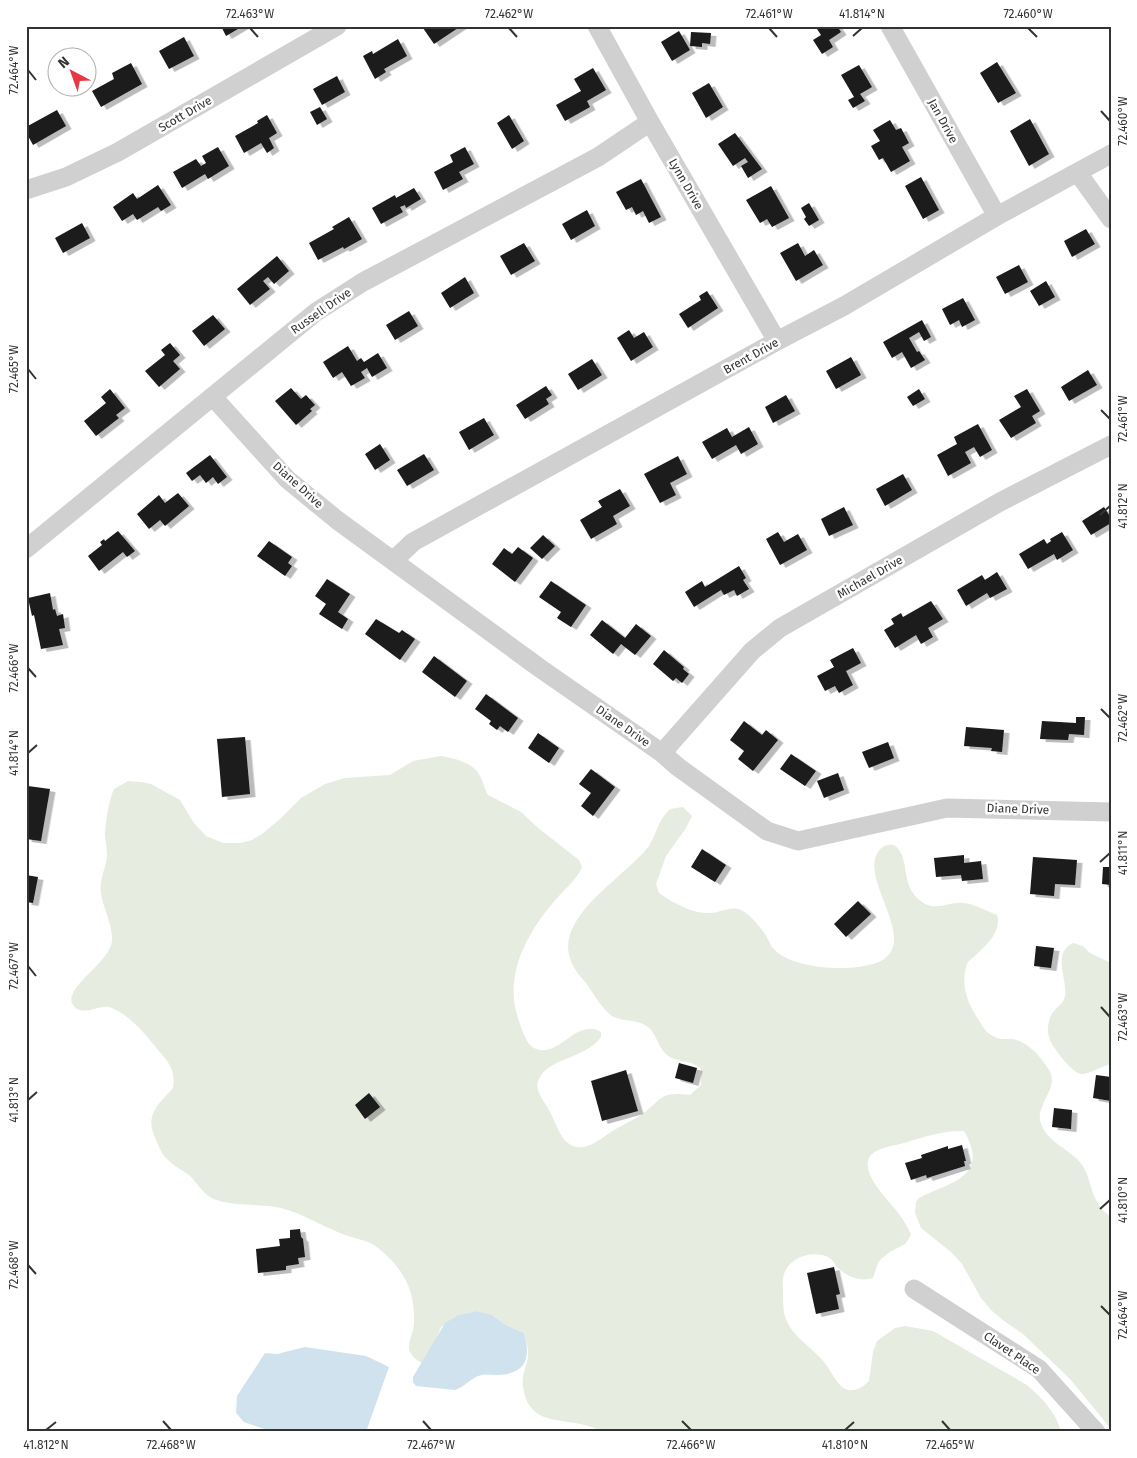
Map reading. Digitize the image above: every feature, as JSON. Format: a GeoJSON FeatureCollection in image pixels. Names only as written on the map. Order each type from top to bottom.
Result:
{"type":"FeatureCollection","features":[{"type":"Feature","properties":{"kind":"street","name":"Scott Drive"},"geometry":{"type":"LineString","coordinates":[[26,190],[66,177],[118,152],[338,26]]}},
{"type":"Feature","properties":{"kind":"street","name":"Lynn Drive"},"geometry":{"type":"LineString","coordinates":[[597,26],[777,342]]}},
{"type":"Feature","properties":{"kind":"street","name":"Jan Drive"},"geometry":{"type":"LineString","coordinates":[[890,26],[997,216]]}},
{"type":"Feature","properties":{"kind":"street","name":"Russell Drive"},"geometry":{"type":"LineString","coordinates":[[26,549],[316,312],[363,282],[598,157],[650,122]]}},
{"type":"Feature","properties":{"kind":"street","name":"Brent Drive"},"geometry":{"type":"LineString","coordinates":[[393,561],[413,542],[844,306],[997,216],[1111,154]]}},
{"type":"Feature","properties":{"kind":"street"},"geometry":{"type":"LineString","coordinates":[[1078,173],[1111,219]]}},
{"type":"Feature","properties":{"kind":"street","name":"Diane Drive"},"geometry":{"type":"LineString","coordinates":[[213,397],[287,479],[337,520],[541,669],[662,753],[678,767],[767,831],[798,842],[947,808],[1111,812]]}},
{"type":"Feature","properties":{"kind":"street","name":"Michael Drive"},"geometry":{"type":"LineString","coordinates":[[662,753],[752,651],[780,628],[1000,502],[1111,445]]}},
{"type":"Feature","properties":{"kind":"street","name":"Clavet Place"},"geometry":{"type":"LineString","coordinates":[[914,1289],[1039,1369],[1096,1432]]}},
{"type":"Feature","properties":{"kind":"shaded area"},"geometry":{"type":"Polygon","coordinates":[[[441,756],[468,764],[477,771],[488,795],[521,812],[579,860],[582,867],[575,879],[537,923],[516,969],[514,985],[514,1001],[518,1018],[526,1039],[534,1048],[543,1050],[552,1048],[584,1030],[592,1029],[601,1032],[601,1037],[594,1045],[577,1055],[551,1066],[544,1072],[539,1079],[537,1087],[565,1140],[574,1146],[587,1146],[593,1143],[642,1114],[663,1097],[673,1094],[690,1095],[701,1085],[701,1069],[666,1054],[649,1028],[641,1023],[616,1018],[604,1009],[572,965],[568,944],[572,930],[580,916],[603,890],[646,850],[663,817],[670,809],[683,807],[692,816],[686,828],[666,856],[656,884],[659,893],[682,906],[701,913],[711,913],[733,908],[741,910],[748,914],[757,924],[773,948],[784,957],[797,962],[828,968],[860,967],[874,964],[884,959],[892,949],[894,937],[880,892],[874,863],[878,852],[887,845],[894,845],[899,850],[903,857],[910,888],[922,902],[932,906],[968,904],[997,915],[997,929],[994,935],[968,962],[964,976],[965,990],[972,1010],[983,1028],[990,1035],[1002,1039],[1018,1040],[1038,1055],[1049,1070],[1052,1076],[1052,1083],[1040,1114],[1042,1127],[1051,1138],[1079,1161],[1084,1168],[1098,1203],[1111,1217],[1111,1429],[1070,1379],[1023,1334],[991,1310],[981,1298],[962,1264],[951,1252],[921,1228],[915,1213],[916,1202],[919,1198],[954,1182],[970,1168],[973,1159],[971,1146],[964,1131],[932,1135],[885,1148],[871,1155],[868,1169],[871,1178],[904,1221],[911,1234],[908,1240],[905,1244],[881,1259],[873,1278],[868,1279],[859,1279],[846,1274],[829,1258],[823,1255],[812,1254],[802,1256],[789,1265],[783,1277],[784,1313],[795,1334],[819,1356],[839,1384],[845,1389],[855,1390],[869,1381],[873,1352],[877,1341],[895,1328],[905,1326],[933,1331],[1027,1385],[1048,1406],[1056,1418],[1061,1432],[602,1432],[590,1426],[553,1420],[542,1416],[527,1401],[523,1382],[528,1347],[524,1333],[506,1325],[492,1315],[477,1311],[462,1314],[454,1317],[441,1327],[433,1346],[422,1363],[414,1358],[409,1349],[414,1323],[410,1290],[395,1264],[378,1248],[289,1210],[230,1203],[214,1199],[203,1191],[189,1175],[166,1158],[157,1143],[151,1124],[157,1106],[173,1088],[173,1074],[169,1064],[143,1032],[126,1016],[108,1007],[81,1011],[73,1005],[71,998],[80,983],[104,958],[112,941],[101,888],[107,856],[105,837],[107,819],[110,799],[114,789],[128,781],[151,784],[180,800],[194,823],[206,836],[223,843],[241,843],[252,840],[262,834],[301,798],[325,784],[345,778],[390,775],[413,761],[441,756]]]}},
{"type":"Feature","properties":{"kind":"shaded area"},"geometry":{"type":"Polygon","coordinates":[[[1073,943],[1083,946],[1090,953],[1111,963],[1111,1064],[1081,1074],[1072,1069],[1062,1058],[1051,1041],[1048,1032],[1051,1015],[1065,996],[1062,967],[1063,954],[1066,948],[1073,943]]]}},
{"type":"Feature","properties":{"kind":"water"},"geometry":{"type":"Polygon","coordinates":[[[477,1311],[492,1315],[506,1325],[524,1333],[527,1350],[521,1368],[507,1374],[478,1376],[455,1390],[416,1386],[413,1382],[413,1377],[445,1323],[458,1315],[477,1311]]]}},
{"type":"Feature","properties":{"kind":"water"},"geometry":{"type":"Polygon","coordinates":[[[305,1347],[366,1356],[389,1367],[366,1432],[273,1432],[244,1422],[236,1413],[237,1396],[265,1353],[277,1354],[305,1347]]]}},
{"type":"Feature","properties":{"kind":"building"},"geometry":{"type":"Polygon","coordinates":[[[221,26],[243,26],[226,36],[221,26]]]}},
{"type":"Feature","properties":{"kind":"building"},"geometry":{"type":"Polygon","coordinates":[[[425,26],[461,26],[434,44],[423,28],[425,26]]]}},
{"type":"Feature","properties":{"kind":"building"},"geometry":{"type":"Polygon","coordinates":[[[815,26],[837,26],[841,32],[829,40],[833,47],[822,54],[813,40],[821,35],[815,26]]]}},
{"type":"Feature","properties":{"kind":"building"},"geometry":{"type":"Polygon","coordinates":[[[679,31],[690,50],[672,61],[661,42],[679,31]]]}},
{"type":"Feature","properties":{"kind":"building"},"geometry":{"type":"Polygon","coordinates":[[[691,32],[711,33],[710,44],[702,43],[702,47],[690,46],[691,32]]]}},
{"type":"Feature","properties":{"kind":"building"},"geometry":{"type":"Polygon","coordinates":[[[184,37],[194,56],[169,69],[159,51],[184,37]]]}},
{"type":"Feature","properties":{"kind":"building"},"geometry":{"type":"Polygon","coordinates":[[[398,39],[407,56],[384,69],[386,72],[375,79],[363,56],[372,51],[373,54],[398,39]]]}},
{"type":"Feature","properties":{"kind":"building"},"geometry":{"type":"Polygon","coordinates":[[[997,62],[1016,93],[998,103],[980,73],[997,62]]]}},
{"type":"Feature","properties":{"kind":"building"},"geometry":{"type":"Polygon","coordinates":[[[131,63],[142,84],[101,107],[96,98],[98,98],[98,88],[114,79],[112,73],[131,63]]]}},
{"type":"Feature","properties":{"kind":"building"},"geometry":{"type":"Polygon","coordinates":[[[859,65],[872,87],[860,94],[865,101],[853,108],[848,100],[854,97],[841,75],[859,65]]]}},
{"type":"Feature","properties":{"kind":"building"},"geometry":{"type":"Polygon","coordinates":[[[593,68],[606,90],[587,101],[590,107],[565,121],[556,105],[581,91],[574,79],[593,68]]]}},
{"type":"Feature","properties":{"kind":"building"},"geometry":{"type":"Polygon","coordinates":[[[337,76],[345,92],[322,105],[313,89],[337,76]]]}},
{"type":"Feature","properties":{"kind":"building"},"geometry":{"type":"Polygon","coordinates":[[[709,83],[723,107],[706,118],[692,93],[709,83]]]}},
{"type":"Feature","properties":{"kind":"building"},"geometry":{"type":"Polygon","coordinates":[[[320,107],[327,119],[317,125],[310,112],[320,107]]]}},
{"type":"Feature","properties":{"kind":"building"},"geometry":{"type":"Polygon","coordinates":[[[57,110],[66,126],[33,145],[26,132],[26,127],[57,110]]]}},
{"type":"Feature","properties":{"kind":"building"},"geometry":{"type":"Polygon","coordinates":[[[267,115],[277,133],[269,138],[274,148],[267,153],[261,143],[244,153],[235,136],[258,123],[257,121],[267,115]]]}},
{"type":"Feature","properties":{"kind":"building"},"geometry":{"type":"Polygon","coordinates":[[[509,115],[524,141],[512,149],[497,123],[509,115]]]}},
{"type":"Feature","properties":{"kind":"building"},"geometry":{"type":"Polygon","coordinates":[[[1030,119],[1049,154],[1029,166],[1010,131],[1030,119]]]}},
{"type":"Feature","properties":{"kind":"building"},"geometry":{"type":"Polygon","coordinates":[[[890,120],[896,130],[901,128],[909,143],[902,147],[910,161],[891,172],[883,158],[879,160],[871,146],[880,141],[873,130],[890,120]]]}},
{"type":"Feature","properties":{"kind":"building"},"geometry":{"type":"Polygon","coordinates":[[[735,133],[762,169],[748,178],[741,166],[748,162],[745,158],[733,166],[718,144],[735,133]]]}},
{"type":"Feature","properties":{"kind":"building"},"geometry":{"type":"Polygon","coordinates":[[[218,147],[229,166],[208,179],[205,174],[182,188],[173,172],[196,159],[201,166],[206,163],[202,156],[218,147]]]}},
{"type":"Feature","properties":{"kind":"building"},"geometry":{"type":"Polygon","coordinates":[[[465,147],[474,164],[459,172],[463,179],[443,190],[434,172],[453,162],[450,155],[465,147]]]}},
{"type":"Feature","properties":{"kind":"building"},"geometry":{"type":"Polygon","coordinates":[[[921,177],[939,210],[923,219],[905,186],[921,177]]]}},
{"type":"Feature","properties":{"kind":"building"},"geometry":{"type":"Polygon","coordinates":[[[641,179],[661,217],[649,223],[643,211],[636,215],[632,207],[626,210],[616,192],[641,179]]]}},
{"type":"Feature","properties":{"kind":"building"},"geometry":{"type":"Polygon","coordinates":[[[158,185],[171,205],[161,211],[158,207],[137,220],[133,214],[122,221],[113,207],[133,193],[137,199],[158,185]]]}},
{"type":"Feature","properties":{"kind":"building"},"geometry":{"type":"Polygon","coordinates":[[[771,186],[789,218],[772,227],[767,219],[760,223],[746,200],[771,186]]]}},
{"type":"Feature","properties":{"kind":"building"},"geometry":{"type":"Polygon","coordinates":[[[414,188],[421,199],[406,208],[405,205],[400,207],[403,212],[381,224],[372,208],[395,195],[396,198],[414,188]]]}},
{"type":"Feature","properties":{"kind":"building"},"geometry":{"type":"Polygon","coordinates":[[[809,203],[819,220],[809,226],[804,219],[806,217],[801,208],[809,203]]]}},
{"type":"Feature","properties":{"kind":"building"},"geometry":{"type":"Polygon","coordinates":[[[587,210],[595,226],[571,240],[562,224],[587,210]]]}},
{"type":"Feature","properties":{"kind":"building"},"geometry":{"type":"Polygon","coordinates":[[[349,217],[362,239],[318,260],[309,243],[334,229],[332,227],[349,217]]]}},
{"type":"Feature","properties":{"kind":"building"},"geometry":{"type":"Polygon","coordinates":[[[82,223],[90,238],[63,253],[55,238],[82,223]]]}},
{"type":"Feature","properties":{"kind":"building"},"geometry":{"type":"Polygon","coordinates":[[[1086,229],[1095,244],[1072,257],[1064,241],[1086,229]]]}},
{"type":"Feature","properties":{"kind":"building"},"geometry":{"type":"Polygon","coordinates":[[[524,243],[535,261],[511,275],[500,256],[524,243]]]}},
{"type":"Feature","properties":{"kind":"building"},"geometry":{"type":"Polygon","coordinates":[[[798,243],[805,256],[814,250],[823,265],[796,281],[780,253],[798,243]]]}},
{"type":"Feature","properties":{"kind":"building"},"geometry":{"type":"Polygon","coordinates":[[[277,256],[289,271],[274,284],[268,277],[263,281],[270,289],[250,305],[237,289],[277,256]]]}},
{"type":"Feature","properties":{"kind":"building"},"geometry":{"type":"Polygon","coordinates":[[[1019,265],[1028,282],[1005,294],[996,277],[1019,265]]]}},
{"type":"Feature","properties":{"kind":"building"},"geometry":{"type":"Polygon","coordinates":[[[465,277],[474,293],[450,308],[441,293],[465,277]]]}},
{"type":"Feature","properties":{"kind":"building"},"geometry":{"type":"Polygon","coordinates":[[[1046,281],[1055,297],[1039,306],[1030,291],[1046,281]]]}},
{"type":"Feature","properties":{"kind":"building"},"geometry":{"type":"Polygon","coordinates":[[[707,291],[718,308],[688,328],[679,314],[701,300],[699,296],[707,291]]]}},
{"type":"Feature","properties":{"kind":"building"},"geometry":{"type":"Polygon","coordinates":[[[963,298],[975,320],[962,327],[959,320],[950,325],[942,309],[963,298]]]}},
{"type":"Feature","properties":{"kind":"building"},"geometry":{"type":"Polygon","coordinates":[[[409,311],[418,326],[395,340],[386,325],[409,311]]]}},
{"type":"Feature","properties":{"kind":"building"},"geometry":{"type":"Polygon","coordinates":[[[213,315],[225,329],[204,346],[192,331],[213,315]]]}},
{"type":"Feature","properties":{"kind":"building"},"geometry":{"type":"Polygon","coordinates":[[[922,320],[931,337],[924,341],[919,332],[909,338],[917,352],[919,351],[925,360],[911,368],[902,352],[892,358],[883,342],[922,320]]]}},
{"type":"Feature","properties":{"kind":"building"},"geometry":{"type":"Polygon","coordinates":[[[629,330],[634,338],[644,332],[653,347],[631,361],[617,338],[629,330]]]}},
{"type":"Feature","properties":{"kind":"building"},"geometry":{"type":"Polygon","coordinates":[[[170,343],[180,355],[173,361],[180,369],[159,387],[145,371],[165,355],[161,350],[170,343]]]}},
{"type":"Feature","properties":{"kind":"building"},"geometry":{"type":"Polygon","coordinates":[[[348,346],[357,361],[361,358],[364,362],[378,353],[387,368],[372,377],[367,368],[361,372],[365,378],[351,386],[342,372],[333,378],[323,362],[348,346]]]}},
{"type":"Feature","properties":{"kind":"building"},"geometry":{"type":"Polygon","coordinates":[[[851,357],[861,375],[836,389],[826,371],[851,357]]]}},
{"type":"Feature","properties":{"kind":"building"},"geometry":{"type":"Polygon","coordinates":[[[592,359],[602,375],[578,390],[568,374],[592,359]]]}},
{"type":"Feature","properties":{"kind":"building"},"geometry":{"type":"Polygon","coordinates":[[[1088,370],[1097,385],[1069,401],[1061,387],[1088,370]]]}},
{"type":"Feature","properties":{"kind":"building"},"geometry":{"type":"Polygon","coordinates":[[[546,386],[552,395],[546,399],[549,404],[525,419],[516,405],[546,386]]]}},
{"type":"Feature","properties":{"kind":"building"},"geometry":{"type":"Polygon","coordinates":[[[291,388],[301,399],[306,395],[315,405],[310,409],[312,411],[296,425],[275,401],[291,388]]]}},
{"type":"Feature","properties":{"kind":"building"},"geometry":{"type":"Polygon","coordinates":[[[110,389],[125,408],[116,415],[119,418],[96,436],[84,421],[106,403],[101,397],[110,389]]]}},
{"type":"Feature","properties":{"kind":"building"},"geometry":{"type":"Polygon","coordinates":[[[919,389],[925,399],[913,406],[907,397],[919,389]]]}},
{"type":"Feature","properties":{"kind":"building"},"geometry":{"type":"Polygon","coordinates":[[[1027,389],[1040,411],[1032,416],[1036,423],[1011,438],[999,420],[1021,407],[1014,396],[1027,389]]]}},
{"type":"Feature","properties":{"kind":"building"},"geometry":{"type":"Polygon","coordinates":[[[786,395],[795,411],[773,423],[765,407],[786,395]]]}},
{"type":"Feature","properties":{"kind":"building"},"geometry":{"type":"Polygon","coordinates":[[[484,418],[494,435],[469,450],[459,432],[484,418]]]}},
{"type":"Feature","properties":{"kind":"building"},"geometry":{"type":"Polygon","coordinates":[[[978,424],[992,450],[980,457],[974,447],[965,452],[971,463],[948,476],[937,455],[957,444],[954,437],[978,424]]]}},
{"type":"Feature","properties":{"kind":"building"},"geometry":{"type":"Polygon","coordinates":[[[749,427],[758,444],[741,454],[736,445],[712,459],[702,442],[727,428],[732,437],[749,427]]]}},
{"type":"Feature","properties":{"kind":"building"},"geometry":{"type":"Polygon","coordinates":[[[380,444],[390,460],[375,470],[365,454],[380,444]]]}},
{"type":"Feature","properties":{"kind":"building"},"geometry":{"type":"Polygon","coordinates":[[[424,454],[434,470],[407,486],[397,470],[424,454]]]}},
{"type":"Feature","properties":{"kind":"building"},"geometry":{"type":"Polygon","coordinates":[[[210,455],[227,477],[218,484],[213,477],[206,483],[200,475],[192,481],[186,473],[210,455]]]}},
{"type":"Feature","properties":{"kind":"building"},"geometry":{"type":"Polygon","coordinates":[[[678,456],[687,474],[670,483],[676,495],[660,503],[644,474],[678,456]]]}},
{"type":"Feature","properties":{"kind":"building"},"geometry":{"type":"Polygon","coordinates":[[[903,474],[912,490],[885,506],[876,489],[903,474]]]}},
{"type":"Feature","properties":{"kind":"building"},"geometry":{"type":"Polygon","coordinates":[[[620,489],[630,506],[613,516],[617,524],[591,539],[580,520],[602,507],[598,501],[620,489]]]}},
{"type":"Feature","properties":{"kind":"building"},"geometry":{"type":"Polygon","coordinates":[[[178,493],[189,506],[165,526],[160,520],[149,529],[137,514],[159,495],[165,503],[178,493]]]}},
{"type":"Feature","properties":{"kind":"building"},"geometry":{"type":"Polygon","coordinates":[[[844,507],[853,525],[829,536],[821,519],[844,507]]]}},
{"type":"Feature","properties":{"kind":"building"},"geometry":{"type":"Polygon","coordinates":[[[1104,507],[1111,518],[1111,523],[1091,535],[1082,521],[1104,507]]]}},
{"type":"Feature","properties":{"kind":"building"},"geometry":{"type":"Polygon","coordinates":[[[118,531],[135,551],[127,557],[123,552],[99,571],[88,556],[102,545],[100,542],[104,539],[105,541],[118,531]]]}},
{"type":"Feature","properties":{"kind":"building"},"geometry":{"type":"Polygon","coordinates":[[[778,532],[784,542],[798,534],[807,550],[780,565],[766,539],[778,532]]]}},
{"type":"Feature","properties":{"kind":"building"},"geometry":{"type":"Polygon","coordinates":[[[1062,532],[1073,550],[1057,560],[1054,554],[1028,569],[1019,554],[1044,539],[1047,544],[1051,541],[1050,539],[1062,532]]]}},
{"type":"Feature","properties":{"kind":"building"},"geometry":{"type":"Polygon","coordinates":[[[543,535],[555,546],[542,559],[530,548],[543,535]]]}},
{"type":"Feature","properties":{"kind":"building"},"geometry":{"type":"Polygon","coordinates":[[[269,541],[292,557],[288,563],[292,566],[285,576],[257,556],[269,541]]]}},
{"type":"Feature","properties":{"kind":"building"},"geometry":{"type":"Polygon","coordinates":[[[518,547],[533,558],[515,582],[492,564],[504,548],[512,554],[518,547]]]}},
{"type":"Feature","properties":{"kind":"building"},"geometry":{"type":"Polygon","coordinates":[[[739,566],[746,578],[743,580],[749,589],[737,596],[734,590],[724,595],[721,590],[694,607],[685,592],[702,581],[705,587],[739,566]]]}},
{"type":"Feature","properties":{"kind":"building"},"geometry":{"type":"Polygon","coordinates":[[[997,572],[1007,589],[990,598],[987,593],[966,606],[957,590],[982,575],[985,580],[997,572]]]}},
{"type":"Feature","properties":{"kind":"building"},"geometry":{"type":"Polygon","coordinates":[[[327,579],[350,594],[338,612],[348,619],[342,629],[319,614],[326,604],[315,596],[327,579]]]}},
{"type":"Feature","properties":{"kind":"building"},"geometry":{"type":"Polygon","coordinates":[[[551,581],[586,605],[571,627],[557,618],[561,612],[539,597],[551,581]]]}},
{"type":"Feature","properties":{"kind":"building"},"geometry":{"type":"Polygon","coordinates":[[[50,593],[53,610],[55,609],[57,616],[63,614],[65,628],[59,629],[63,645],[41,649],[34,615],[32,616],[28,598],[50,593]]]}},
{"type":"Feature","properties":{"kind":"building"},"geometry":{"type":"Polygon","coordinates":[[[931,601],[943,619],[928,628],[933,637],[921,644],[916,635],[895,648],[884,630],[894,624],[891,619],[901,613],[903,617],[931,601]]]}},
{"type":"Feature","properties":{"kind":"building"},"geometry":{"type":"Polygon","coordinates":[[[376,619],[399,633],[402,630],[415,639],[400,660],[365,634],[376,619]]]}},
{"type":"Feature","properties":{"kind":"building"},"geometry":{"type":"Polygon","coordinates":[[[602,620],[625,638],[636,624],[651,636],[635,655],[621,644],[613,654],[590,635],[602,620]]]}},
{"type":"Feature","properties":{"kind":"building"},"geometry":{"type":"Polygon","coordinates":[[[853,648],[861,663],[846,671],[853,685],[839,693],[835,686],[825,691],[817,676],[834,667],[830,660],[853,648]]]}},
{"type":"Feature","properties":{"kind":"building"},"geometry":{"type":"Polygon","coordinates":[[[664,650],[684,667],[683,669],[689,674],[682,683],[676,678],[673,681],[653,664],[664,650]]]}},
{"type":"Feature","properties":{"kind":"building"},"geometry":{"type":"Polygon","coordinates":[[[434,656],[467,681],[455,697],[422,672],[434,656]]]}},
{"type":"Feature","properties":{"kind":"building"},"geometry":{"type":"Polygon","coordinates":[[[486,694],[518,718],[508,732],[500,726],[497,730],[489,724],[491,721],[475,709],[486,694]]]}},
{"type":"Feature","properties":{"kind":"building"},"geometry":{"type":"Polygon","coordinates":[[[1076,717],[1085,717],[1084,735],[1069,734],[1068,740],[1040,739],[1042,721],[1076,723],[1076,717]]]}},
{"type":"Feature","properties":{"kind":"building"},"geometry":{"type":"Polygon","coordinates":[[[744,721],[762,735],[766,730],[778,740],[753,771],[738,759],[744,751],[730,740],[744,721]]]}},
{"type":"Feature","properties":{"kind":"building"},"geometry":{"type":"Polygon","coordinates":[[[966,727],[1004,730],[1002,752],[991,751],[992,748],[964,746],[966,727]]]}},
{"type":"Feature","properties":{"kind":"building"},"geometry":{"type":"Polygon","coordinates":[[[538,733],[559,748],[549,763],[528,748],[538,733]]]}},
{"type":"Feature","properties":{"kind":"building"},"geometry":{"type":"Polygon","coordinates":[[[245,737],[250,794],[222,797],[217,739],[245,737]]]}},
{"type":"Feature","properties":{"kind":"building"},"geometry":{"type":"Polygon","coordinates":[[[888,742],[894,758],[869,768],[862,752],[888,742]]]}},
{"type":"Feature","properties":{"kind":"building"},"geometry":{"type":"Polygon","coordinates":[[[791,754],[816,771],[805,786],[780,769],[791,754]]]}},
{"type":"Feature","properties":{"kind":"building"},"geometry":{"type":"Polygon","coordinates":[[[591,769],[615,787],[593,816],[581,806],[591,793],[579,784],[591,769]]]}},
{"type":"Feature","properties":{"kind":"building"},"geometry":{"type":"Polygon","coordinates":[[[838,773],[844,790],[824,798],[817,781],[838,773]]]}},
{"type":"Feature","properties":{"kind":"building"},"geometry":{"type":"Polygon","coordinates":[[[28,786],[50,789],[41,841],[26,839],[26,798],[28,786]]]}},
{"type":"Feature","properties":{"kind":"building"},"geometry":{"type":"Polygon","coordinates":[[[702,849],[726,865],[715,882],[691,867],[702,849]]]}},
{"type":"Feature","properties":{"kind":"building"},"geometry":{"type":"Polygon","coordinates":[[[964,855],[964,863],[981,861],[983,879],[962,881],[961,875],[936,877],[934,858],[964,855]]]}},
{"type":"Feature","properties":{"kind":"building"},"geometry":{"type":"Polygon","coordinates":[[[1033,857],[1077,860],[1075,885],[1055,884],[1054,896],[1030,894],[1033,857]]]}},
{"type":"Feature","properties":{"kind":"building"},"geometry":{"type":"Polygon","coordinates":[[[1103,867],[1111,867],[1111,885],[1102,884],[1103,867]]]}},
{"type":"Feature","properties":{"kind":"building"},"geometry":{"type":"Polygon","coordinates":[[[26,875],[38,877],[33,903],[26,902],[26,875]]]}},
{"type":"Feature","properties":{"kind":"building"},"geometry":{"type":"Polygon","coordinates":[[[858,901],[871,914],[846,937],[834,924],[858,901]]]}},
{"type":"Feature","properties":{"kind":"building"},"geometry":{"type":"Polygon","coordinates":[[[1036,946],[1054,948],[1051,968],[1034,966],[1036,946]]]}},
{"type":"Feature","properties":{"kind":"building"},"geometry":{"type":"Polygon","coordinates":[[[679,1063],[697,1068],[693,1083],[675,1078],[679,1063]]]}},
{"type":"Feature","properties":{"kind":"building"},"geometry":{"type":"Polygon","coordinates":[[[626,1070],[638,1111],[602,1121],[591,1081],[626,1070]]]}},
{"type":"Feature","properties":{"kind":"building"},"geometry":{"type":"Polygon","coordinates":[[[1096,1075],[1111,1077],[1111,1101],[1093,1098],[1096,1075]]]}},
{"type":"Feature","properties":{"kind":"building"},"geometry":{"type":"Polygon","coordinates":[[[369,1093],[380,1107],[365,1119],[355,1105],[369,1093]]]}},
{"type":"Feature","properties":{"kind":"building"},"geometry":{"type":"Polygon","coordinates":[[[1054,1108],[1072,1110],[1071,1129],[1052,1127],[1054,1108]]]}},
{"type":"Feature","properties":{"kind":"building"},"geometry":{"type":"Polygon","coordinates":[[[962,1145],[966,1161],[964,1161],[965,1166],[927,1178],[926,1175],[911,1180],[905,1163],[922,1158],[921,1155],[948,1146],[948,1149],[962,1145]]]}},
{"type":"Feature","properties":{"kind":"building"},"geometry":{"type":"Polygon","coordinates":[[[300,1229],[305,1257],[298,1258],[299,1264],[286,1266],[286,1270],[258,1273],[256,1249],[280,1246],[279,1239],[290,1238],[290,1230],[300,1229]]]}},
{"type":"Feature","properties":{"kind":"building"},"geometry":{"type":"Polygon","coordinates":[[[834,1267],[840,1294],[836,1295],[839,1309],[816,1314],[807,1273],[834,1267]]]}}]}
